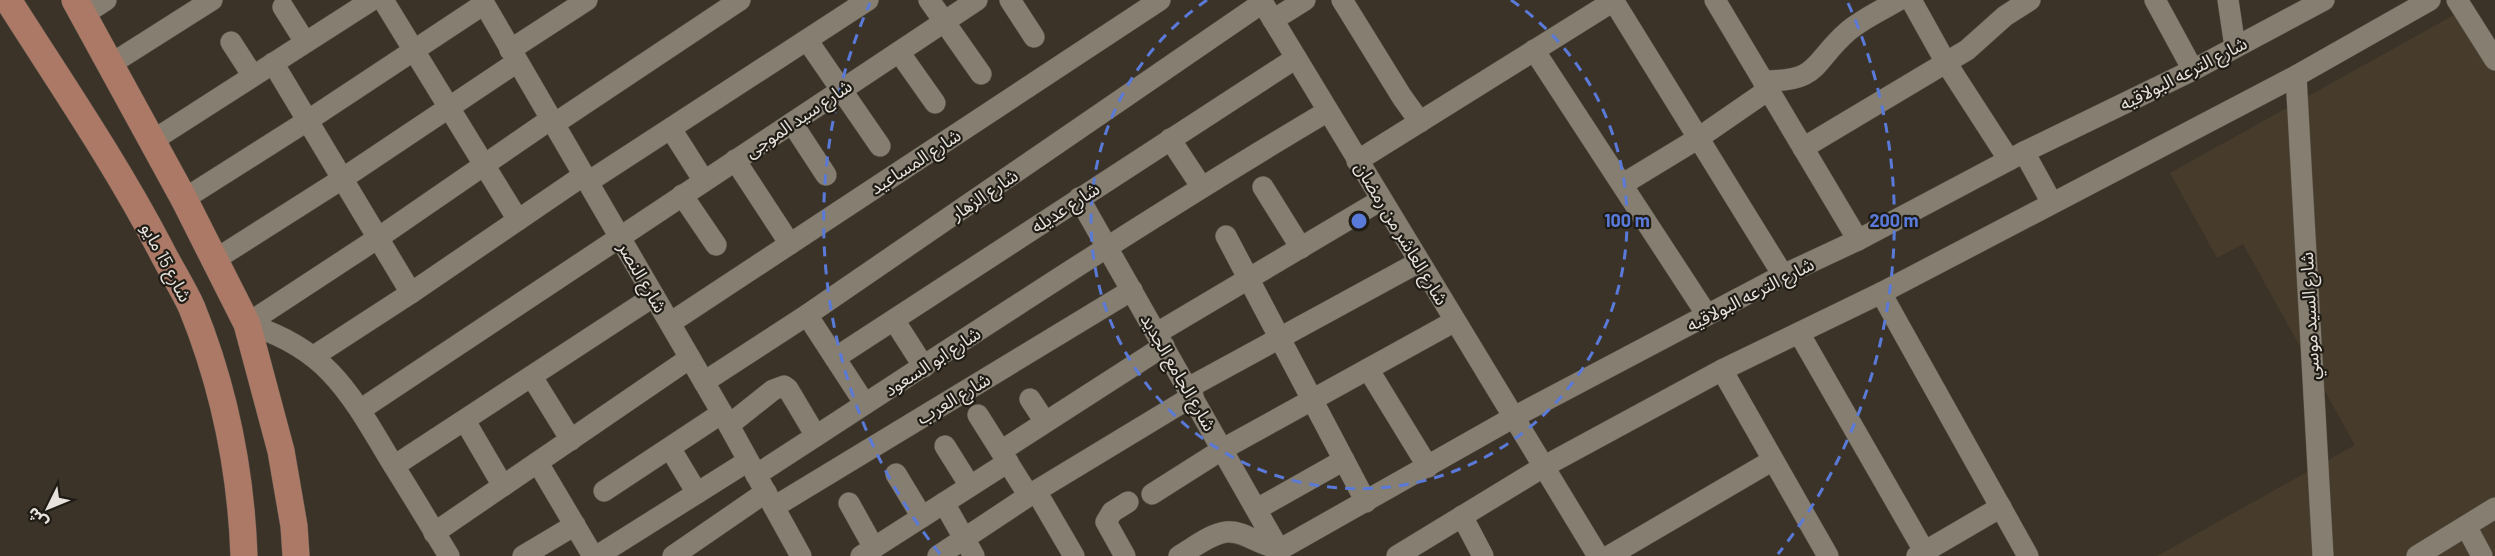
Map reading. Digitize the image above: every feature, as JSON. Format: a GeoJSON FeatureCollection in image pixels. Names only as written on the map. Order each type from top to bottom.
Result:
{"type":"FeatureCollection","features":[{"type":"Feature","properties":{"kind":"main road","name":"شارع 15 مايو"},"geometry":{"type":"LineString","coordinates":[[8,0],[135,200],[191,307],[216,378],[234,450],[243,515],[244,556]]}},
{"type":"Feature","properties":{"kind":"main road"},"geometry":{"type":"LineString","coordinates":[[77,5],[216,259],[247,324],[281,451],[294,526],[296,556]]}},
{"type":"Feature","properties":{"kind":"street"},"geometry":{"type":"LineString","coordinates":[[77,5],[106,0]]}},
{"type":"Feature","properties":{"kind":"street"},"geometry":{"type":"LineString","coordinates":[[111,64],[212,0]]}},
{"type":"Feature","properties":{"kind":"street"},"geometry":{"type":"LineString","coordinates":[[152,141],[372,0]]}},
{"type":"Feature","properties":{"kind":"street"},"geometry":{"type":"LineString","coordinates":[[383,0],[518,220]]}},
{"type":"Feature","properties":{"kind":"street"},"geometry":{"type":"LineString","coordinates":[[216,259],[450,107],[587,0]]}},
{"type":"Feature","properties":{"kind":"street"},"geometry":{"type":"LineString","coordinates":[[247,324],[484,166],[740,0]]}},
{"type":"Feature","properties":{"kind":"street"},"geometry":{"type":"LineString","coordinates":[[314,356],[518,220],[671,129],[868,0]]}},
{"type":"Feature","properties":{"kind":"street"},"geometry":{"type":"LineString","coordinates":[[929,0],[981,74]]}},
{"type":"Feature","properties":{"kind":"street","name":"شارع سيد الموجى"},"geometry":{"type":"LineString","coordinates":[[360,410],[977,0]]}},
{"type":"Feature","properties":{"kind":"street"},"geometry":{"type":"LineString","coordinates":[[1010,0],[1034,37]]}},
{"type":"Feature","properties":{"kind":"street","name":"شارع المساعيد"},"geometry":{"type":"LineString","coordinates":[[670,322],[1160,0]]}},
{"type":"Feature","properties":{"kind":"street","name":"شارع الزهار"},"geometry":{"type":"LineString","coordinates":[[704,381],[807,315],[1265,8],[1305,0]]}},
{"type":"Feature","properties":{"kind":"street"},"geometry":{"type":"LineString","coordinates":[[1342,0],[1420,122]]}},
{"type":"Feature","properties":{"kind":"street"},"geometry":{"type":"LineString","coordinates":[[1357,161],[1614,0],[1697,139],[1783,275]]}},
{"type":"Feature","properties":{"kind":"street"},"geometry":{"type":"LineString","coordinates":[[1715,0],[1857,240]]}},
{"type":"Feature","properties":{"kind":"street"},"geometry":{"type":"LineString","coordinates":[[1623,184],[1697,139],[1766,86],[1787,81],[1814,69],[1847,33],[1899,0]]}},
{"type":"Feature","properties":{"kind":"street"},"geometry":{"type":"LineString","coordinates":[[1911,0],[1945,61],[2052,203]]}},
{"type":"Feature","properties":{"kind":"street"},"geometry":{"type":"LineString","coordinates":[[1803,148],[1976,44],[2005,16],[2030,0]]}},
{"type":"Feature","properties":{"kind":"street"},"geometry":{"type":"LineString","coordinates":[[2155,0],[2193,70]]}},
{"type":"Feature","properties":{"kind":"street"},"geometry":{"type":"LineString","coordinates":[[2228,0],[2235,47]]}},
{"type":"Feature","properties":{"kind":"street","name":"شارع الترعه البولاقيه"},"geometry":{"type":"LineString","coordinates":[[1291,549],[1366,502],[1514,417],[1783,275],[1857,240],[2016,156],[2193,70],[2235,47],[2291,8],[2324,0]]}},
{"type":"Feature","properties":{"kind":"street"},"geometry":{"type":"LineString","coordinates":[[1403,554],[1543,467],[1722,370],[1881,293],[2296,76],[2430,0]]}},
{"type":"Feature","properties":{"kind":"street"},"geometry":{"type":"LineString","coordinates":[[2457,0],[2495,60]]}},
{"type":"Feature","properties":{"kind":"street"},"geometry":{"type":"LineString","coordinates":[[184,199],[307,121],[483,2]]}},
{"type":"Feature","properties":{"kind":"street","name":"شارع النصر"},"geometry":{"type":"LineString","coordinates":[[483,2],[726,419],[796,554]]}},
{"type":"Feature","properties":{"kind":"street"},"geometry":{"type":"LineString","coordinates":[[283,7],[305,42]]}},
{"type":"Feature","properties":{"kind":"street","name":"شارع العاشر من رمضان"},"geometry":{"type":"LineString","coordinates":[[1265,8],[1598,556]]}},
{"type":"Feature","properties":{"kind":"street"},"geometry":{"type":"LineString","coordinates":[[807,40],[880,146]]}},
{"type":"Feature","properties":{"kind":"street"},"geometry":{"type":"LineString","coordinates":[[231,42],[253,76]]}},
{"type":"Feature","properties":{"kind":"street"},"geometry":{"type":"LineString","coordinates":[[1534,50],[1707,315]]}},
{"type":"Feature","properties":{"kind":"street"},"geometry":{"type":"LineString","coordinates":[[898,52],[934,103]]}},
{"type":"Feature","properties":{"kind":"street","name":"شارع عديله"},"geometry":{"type":"LineString","coordinates":[[835,358],[1296,58]]}},
{"type":"Feature","properties":{"kind":"street"},"geometry":{"type":"LineString","coordinates":[[273,63],[411,293]]}},
{"type":"Feature","properties":{"kind":"street","name":"شارع السيد موسي"},"geometry":{"type":"LineString","coordinates":[[2296,76],[2323,556]]}},
{"type":"Feature","properties":{"kind":"street","name":"شارع ابو السعود"},"geometry":{"type":"LineString","coordinates":[[761,484],[816,436],[1201,186],[1328,111]]}},
{"type":"Feature","properties":{"kind":"street"},"geometry":{"type":"LineString","coordinates":[[792,123],[826,176]]}},
{"type":"Feature","properties":{"kind":"street"},"geometry":{"type":"LineString","coordinates":[[671,129],[704,181]]}},
{"type":"Feature","properties":{"kind":"street"},"geometry":{"type":"LineString","coordinates":[[1170,139],[1201,186]]}},
{"type":"Feature","properties":{"kind":"street"},"geometry":{"type":"LineString","coordinates":[[735,160],[790,244]]}},
{"type":"Feature","properties":{"kind":"street"},"geometry":{"type":"LineString","coordinates":[[1263,187],[1301,248]]}},
{"type":"Feature","properties":{"kind":"street"},"geometry":{"type":"LineString","coordinates":[[682,195],[716,245]]}},
{"type":"Feature","properties":{"kind":"street","name":"شارع الجامع الجديد"},"geometry":{"type":"LineString","coordinates":[[1079,198],[1257,509],[1291,549]]}},
{"type":"Feature","properties":{"kind":"street"},"geometry":{"type":"LineString","coordinates":[[849,503],[868,552],[970,486],[1045,422],[1160,339],[1248,279],[1381,200]]}},
{"type":"Feature","properties":{"kind":"street"},"geometry":{"type":"LineString","coordinates":[[1226,236],[1366,502]]}},
{"type":"Feature","properties":{"kind":"street"},"geometry":{"type":"LineString","coordinates":[[938,556],[970,547],[1033,494],[1191,392],[1280,339],[1419,262]]}},
{"type":"Feature","properties":{"kind":"street","name":"شارع العرب"},"geometry":{"type":"LineString","coordinates":[[761,484],[1132,290]]}},
{"type":"Feature","properties":{"kind":"street"},"geometry":{"type":"LineString","coordinates":[[1881,293],[2028,556]]}},
{"type":"Feature","properties":{"kind":"street"},"geometry":{"type":"LineString","coordinates":[[394,466],[654,296]]}},
{"type":"Feature","properties":{"kind":"street"},"geometry":{"type":"LineString","coordinates":[[807,315],[865,404]]}},
{"type":"Feature","properties":{"kind":"street"},"geometry":{"type":"LineString","coordinates":[[894,320],[924,367]]}},
{"type":"Feature","properties":{"kind":"street"},"geometry":{"type":"LineString","coordinates":[[1152,494],[1223,449],[1455,321]]}},
{"type":"Feature","properties":{"kind":"street"},"geometry":{"type":"LineString","coordinates":[[247,324],[282,336],[314,356],[338,379],[360,410],[448,556]]}},
{"type":"Feature","properties":{"kind":"street"},"geometry":{"type":"LineString","coordinates":[[1799,333],[1923,555],[2001,507]]}},
{"type":"Feature","properties":{"kind":"street"},"geometry":{"type":"LineString","coordinates":[[434,533],[690,358]]}},
{"type":"Feature","properties":{"kind":"street"},"geometry":{"type":"LineString","coordinates":[[1368,369],[1428,467]]}},
{"type":"Feature","properties":{"kind":"street"},"geometry":{"type":"LineString","coordinates":[[1722,370],[1828,556]]}},
{"type":"Feature","properties":{"kind":"street"},"geometry":{"type":"LineString","coordinates":[[532,377],[571,440]]}},
{"type":"Feature","properties":{"kind":"street"},"geometry":{"type":"LineString","coordinates":[[604,491],[670,448],[784,386],[816,436]]}},
{"type":"Feature","properties":{"kind":"street"},"geometry":{"type":"LineString","coordinates":[[1030,399],[1045,422]]}},
{"type":"Feature","properties":{"kind":"street"},"geometry":{"type":"LineString","coordinates":[[978,415],[1004,457],[1033,494],[1074,556]]}},
{"type":"Feature","properties":{"kind":"street"},"geometry":{"type":"LineString","coordinates":[[465,421],[503,486]]}},
{"type":"Feature","properties":{"kind":"street"},"geometry":{"type":"LineString","coordinates":[[945,446],[970,486]]}},
{"type":"Feature","properties":{"kind":"street"},"geometry":{"type":"LineString","coordinates":[[670,448],[697,493]]}},
{"type":"Feature","properties":{"kind":"street"},"geometry":{"type":"LineString","coordinates":[[1257,509],[1344,460]]}},
{"type":"Feature","properties":{"kind":"street"},"geometry":{"type":"LineString","coordinates":[[1609,556],[1773,460]]}},
{"type":"Feature","properties":{"kind":"street"},"geometry":{"type":"LineString","coordinates":[[538,462],[596,556],[697,493],[761,484]]}},
{"type":"Feature","properties":{"kind":"street"},"geometry":{"type":"LineString","coordinates":[[896,474],[922,517]]}},
{"type":"Feature","properties":{"kind":"street"},"geometry":{"type":"LineString","coordinates":[[673,556],[761,484]]}},
{"type":"Feature","properties":{"kind":"street"},"geometry":{"type":"LineString","coordinates":[[1125,556],[1106,522],[1108,517],[1128,502]]}},
{"type":"Feature","properties":{"kind":"street"},"geometry":{"type":"LineString","coordinates":[[944,503],[970,547]]}},
{"type":"Feature","properties":{"kind":"street"},"geometry":{"type":"LineString","coordinates":[[2417,556],[2495,508]]}},
{"type":"Feature","properties":{"kind":"street"},"geometry":{"type":"LineString","coordinates":[[1462,516],[1483,556]]}},
{"type":"Feature","properties":{"kind":"street"},"geometry":{"type":"LineString","coordinates":[[523,556],[575,525]]}},
{"type":"Feature","properties":{"kind":"street"},"geometry":{"type":"LineString","coordinates":[[2466,526],[2482,556]]}},
{"type":"Feature","properties":{"kind":"street"},"geometry":{"type":"LineString","coordinates":[[1179,556],[1215,535],[1226,532],[1235,532],[1267,546],[1291,549]]}},
{"type":"Feature","properties":{"kind":"shaded area"},"geometry":{"type":"Polygon","coordinates":[[[2461,11],[2495,72],[2495,556],[2157,556],[2355,445],[2243,244],[2217,258],[2170,173],[2461,11]]]}}]}
